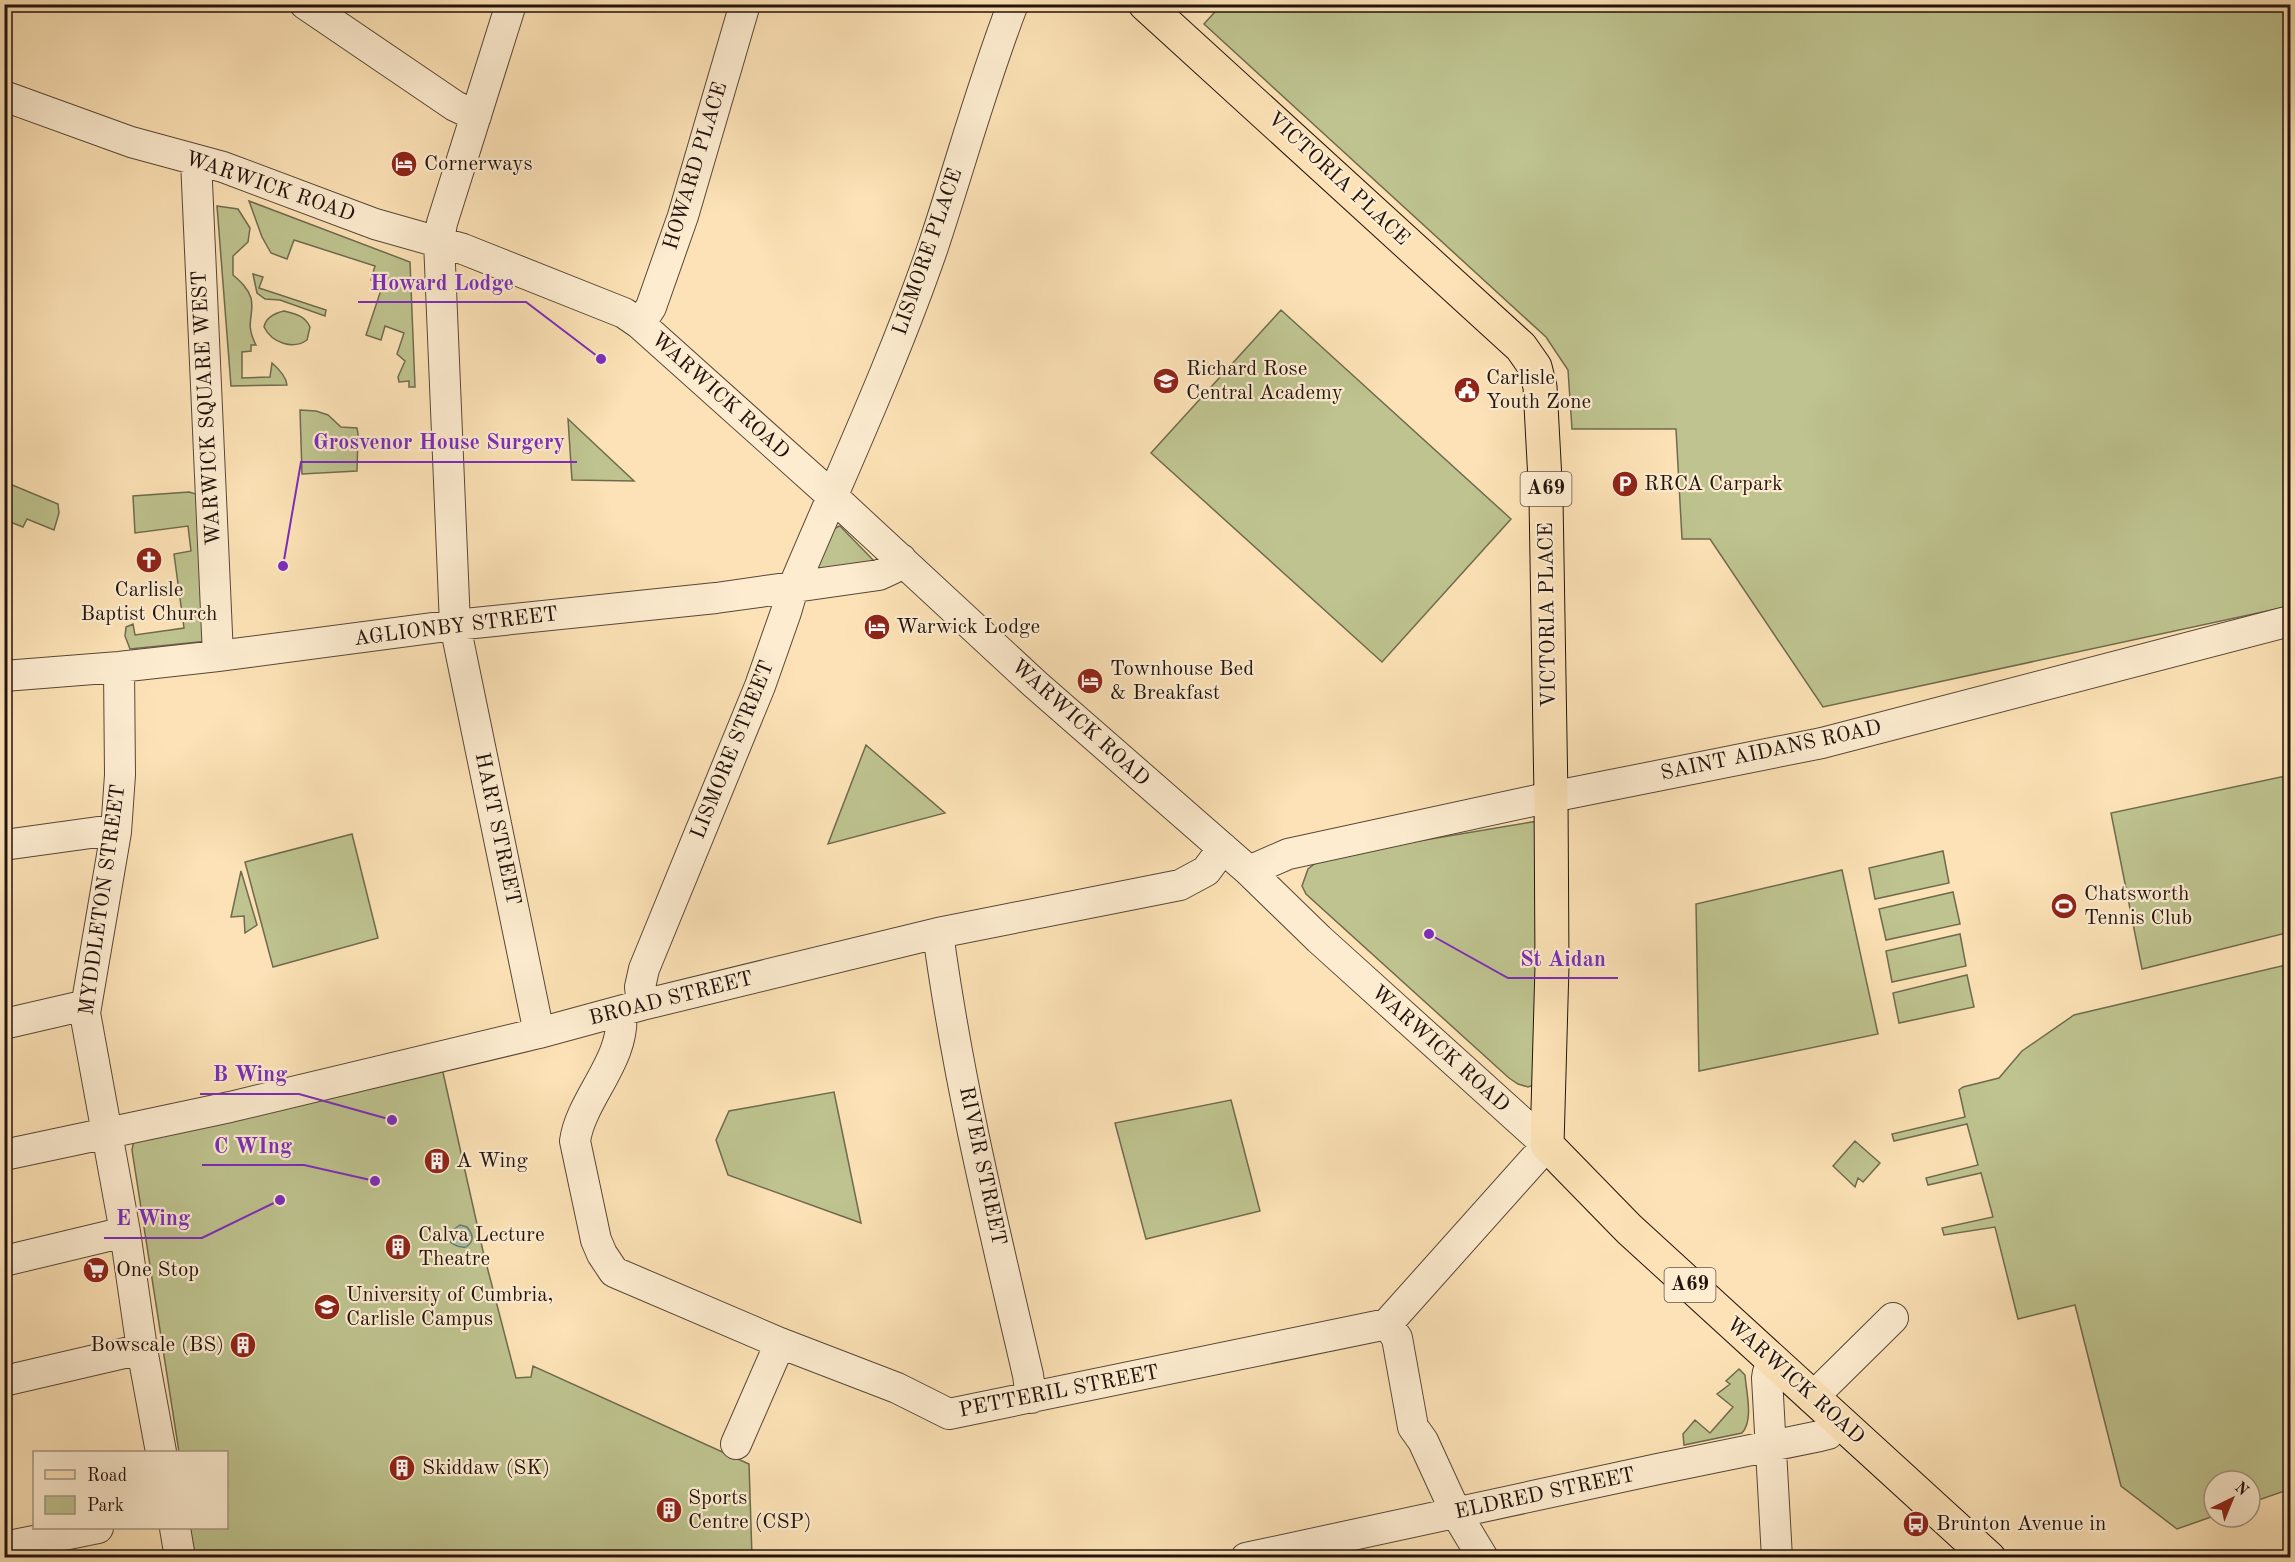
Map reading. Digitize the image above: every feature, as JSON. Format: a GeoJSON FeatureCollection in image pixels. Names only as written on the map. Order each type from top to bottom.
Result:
{"type":"FeatureCollection","features":[{"type":"Feature","properties":{"kind":"main road","name":"VICTORIA PLACE"},"geometry":{"type":"LineString","coordinates":[[1145,4],[1512,339],[1535,367],[1540,387],[1545,469],[1551,797],[1552,966],[1547,1145]]}},
{"type":"Feature","properties":{"kind":"main road","name":"WARWICK ROAD"},"geometry":{"type":"LineString","coordinates":[[1547,1145],[1629,1229],[1989,1557]]}},
{"type":"Feature","properties":{"kind":"street"},"geometry":{"type":"LineString","coordinates":[[305,4],[455,106],[476,116]]}},
{"type":"Feature","properties":{"kind":"street","name":"HART STREET"},"geometry":{"type":"LineString","coordinates":[[511,4],[442,223],[439,241],[455,626],[539,1033]]}},
{"type":"Feature","properties":{"kind":"street","name":"HOWARD PLACE"},"geometry":{"type":"LineString","coordinates":[[640,324],[651,306],[683,216],[745,4]]}},
{"type":"Feature","properties":{"kind":"street","name":"LISMORE PLACE"},"geometry":{"type":"LineString","coordinates":[[832,496],[884,377],[933,247],[985,82],[1013,4]]}},
{"type":"Feature","properties":{"kind":"street","name":"WARWICK ROAD"},"geometry":{"type":"LineString","coordinates":[[4,96],[131,142],[223,167],[375,224],[439,241],[612,308],[640,324],[832,496],[1035,684],[1249,872],[1319,939],[1547,1145]]}},
{"type":"Feature","properties":{"kind":"street","name":"WARWICK SQUARE WEST"},"geometry":{"type":"LineString","coordinates":[[196,160],[218,656]]}},
{"type":"Feature","properties":{"kind":"street","name":"LISMORE STREET"},"geometry":{"type":"LineString","coordinates":[[631,1008],[640,987],[644,969],[759,686],[793,588],[832,496]]}},
{"type":"Feature","properties":{"kind":"street","name":"AGLIONBY STREET"},"geometry":{"type":"LineString","coordinates":[[4,676],[218,656],[455,626],[793,588],[879,575],[892,569],[901,559]]}},
{"type":"Feature","properties":{"kind":"street","name":"SAINT AIDANS ROAD"},"geometry":{"type":"LineString","coordinates":[[1249,872],[1288,854],[1551,797],[1822,743],[2290,621]]}},
{"type":"Feature","properties":{"kind":"street","name":"MYDDLETON STREET"},"geometry":{"type":"LineString","coordinates":[[119,667],[120,775],[116,832],[86,1005],[86,1023],[125,1232],[142,1349],[161,1451]]}},
{"type":"Feature","properties":{"kind":"street"},"geometry":{"type":"LineString","coordinates":[[4,845],[98,832],[116,832]]}},
{"type":"Feature","properties":{"kind":"street","name":"BROAD STREET"},"geometry":{"type":"LineString","coordinates":[[4,1155],[107,1131],[124,1130],[219,1109],[539,1033],[631,1008],[938,933],[1180,885],[1206,871],[1222,848]]}},
{"type":"Feature","properties":{"kind":"street","name":"RIVER STREET"},"geometry":{"type":"LineString","coordinates":[[938,933],[957,1047],[988,1200],[1028,1375],[1030,1398]]}},
{"type":"Feature","properties":{"kind":"street"},"geometry":{"type":"LineString","coordinates":[[4,1024],[86,1005]]}},
{"type":"Feature","properties":{"kind":"street","name":"PETTERIL STREET"},"geometry":{"type":"LineString","coordinates":[[631,1008],[601,1083],[576,1129],[575,1141],[602,1254],[614,1272],[780,1343],[897,1388],[949,1414],[1387,1324]]}},
{"type":"Feature","properties":{"kind":"street"},"geometry":{"type":"LineString","coordinates":[[1483,1557],[1456,1513],[1423,1441],[1413,1427],[1397,1338],[1387,1324],[1547,1145]]}},
{"type":"Feature","properties":{"kind":"street"},"geometry":{"type":"LineString","coordinates":[[4,1261],[125,1232]]}},
{"type":"Feature","properties":{"kind":"street"},"geometry":{"type":"LineString","coordinates":[[1812,1398],[1893,1318]]}},
{"type":"Feature","properties":{"kind":"street"},"geometry":{"type":"LineString","coordinates":[[736,1444],[780,1343]]}},
{"type":"Feature","properties":{"kind":"street"},"geometry":{"type":"LineString","coordinates":[[4,1382],[142,1349]]}},
{"type":"Feature","properties":{"kind":"street"},"geometry":{"type":"LineString","coordinates":[[1775,1364],[1768,1372],[1767,1378],[1777,1557]]}},
{"type":"Feature","properties":{"kind":"street","name":"ELDRED STREET"},"geometry":{"type":"LineString","coordinates":[[1246,1557],[1658,1469],[1772,1447],[1828,1434],[1838,1421]]}},
{"type":"Feature","properties":{"kind":"street"},"geometry":{"type":"LineString","coordinates":[[4,1546],[88,1529]]}},
{"type":"Feature","properties":{"kind":"street"},"geometry":{"type":"LineString","coordinates":[[175,1529],[180,1557]]}},
{"type":"Feature","properties":{"kind":"green space"},"geometry":{"type":"Polygon","coordinates":[[[1222,4],[2290,5],[2290,606],[1823,707],[1710,539],[1682,539],[1676,429],[1572,429],[1568,370],[1546,337],[1204,24],[1222,4]]]}},
{"type":"Feature","properties":{"kind":"green space"},"geometry":{"type":"Polygon","coordinates":[[[249,201],[410,262],[415,387],[409,387],[409,381],[399,382],[398,377],[405,361],[397,354],[404,333],[385,326],[381,340],[366,335],[383,284],[371,280],[375,266],[294,240],[287,259],[271,253],[262,237],[249,201]]]}},
{"type":"Feature","properties":{"kind":"green space"},"geometry":{"type":"Polygon","coordinates":[[[217,206],[238,209],[250,228],[248,242],[233,256],[233,275],[246,288],[251,298],[250,325],[256,345],[251,345],[251,351],[242,352],[242,378],[270,377],[272,363],[280,370],[287,385],[231,386],[217,206]]]}},
{"type":"Feature","properties":{"kind":"green space"},"geometry":{"type":"Polygon","coordinates":[[[253,274],[263,277],[259,288],[326,310],[325,316],[280,300],[265,299],[257,293],[253,274]]]}},
{"type":"Feature","properties":{"kind":"green space"},"geometry":{"type":"Polygon","coordinates":[[[1281,310],[1511,519],[1382,662],[1151,453],[1281,310]]]}},
{"type":"Feature","properties":{"kind":"green space"},"geometry":{"type":"Polygon","coordinates":[[[284,311],[306,320],[310,327],[307,340],[296,344],[283,343],[268,333],[264,327],[269,318],[284,311]]]}},
{"type":"Feature","properties":{"kind":"green space"},"geometry":{"type":"Polygon","coordinates":[[[300,410],[316,411],[328,415],[341,427],[357,428],[357,471],[302,474],[300,410]]]}},
{"type":"Feature","properties":{"kind":"green space"},"geometry":{"type":"Polygon","coordinates":[[[568,419],[634,481],[572,480],[568,419]]]}},
{"type":"Feature","properties":{"kind":"green space"},"geometry":{"type":"Polygon","coordinates":[[[5,482],[58,504],[59,513],[54,530],[27,519],[23,527],[5,520],[5,482]]]}},
{"type":"Feature","properties":{"kind":"green space"},"geometry":{"type":"Polygon","coordinates":[[[189,492],[196,494],[208,641],[130,649],[125,636],[126,627],[133,624],[135,635],[184,628],[174,554],[191,551],[188,526],[135,533],[133,496],[189,492]]]}},
{"type":"Feature","properties":{"kind":"green space"},"geometry":{"type":"Polygon","coordinates":[[[840,526],[878,565],[818,569],[828,538],[840,526]]]}},
{"type":"Feature","properties":{"kind":"green space"},"geometry":{"type":"Polygon","coordinates":[[[866,745],[945,813],[828,844],[866,745]]]}},
{"type":"Feature","properties":{"kind":"green space"},"geometry":{"type":"Polygon","coordinates":[[[2290,775],[2290,932],[2142,969],[2111,813],[2290,775]]]}},
{"type":"Feature","properties":{"kind":"green space"},"geometry":{"type":"Polygon","coordinates":[[[1538,821],[1537,1084],[1528,1087],[1509,1078],[1306,894],[1302,886],[1308,869],[1323,857],[1538,821]]]}},
{"type":"Feature","properties":{"kind":"green space"},"geometry":{"type":"Polygon","coordinates":[[[352,834],[378,938],[273,967],[245,862],[352,834]]]}},
{"type":"Feature","properties":{"kind":"green space"},"geometry":{"type":"Polygon","coordinates":[[[1943,851],[1949,883],[1875,899],[1869,868],[1943,851]]]}},
{"type":"Feature","properties":{"kind":"green space"},"geometry":{"type":"Polygon","coordinates":[[[1842,870],[1878,1034],[1699,1071],[1696,904],[1842,870]]]}},
{"type":"Feature","properties":{"kind":"green space"},"geometry":{"type":"Polygon","coordinates":[[[241,871],[257,925],[245,933],[244,916],[231,917],[241,871]]]}},
{"type":"Feature","properties":{"kind":"green space"},"geometry":{"type":"Polygon","coordinates":[[[1953,892],[1960,924],[1886,940],[1879,909],[1953,892]]]}},
{"type":"Feature","properties":{"kind":"green space"},"geometry":{"type":"Polygon","coordinates":[[[1960,934],[1966,966],[1892,982],[1886,951],[1960,934]]]}},
{"type":"Feature","properties":{"kind":"green space"},"geometry":{"type":"Polygon","coordinates":[[[2290,964],[2290,1489],[2262,1499],[2262,1469],[2202,1469],[2202,1520],[2177,1529],[2121,1486],[2075,1305],[2018,1319],[1995,1227],[1944,1235],[1942,1228],[1993,1217],[1981,1173],[1928,1185],[1926,1178],[1978,1165],[1967,1124],[1894,1141],[1892,1134],[1965,1117],[1959,1090],[1999,1078],[2022,1051],[2074,1015],[2290,964]]]}},
{"type":"Feature","properties":{"kind":"green space"},"geometry":{"type":"Polygon","coordinates":[[[1967,975],[1974,1007],[1899,1023],[1893,993],[1967,975]]]}},
{"type":"Feature","properties":{"kind":"green space","name":"University of Cumbria, Carlisle Campus"},"geometry":{"type":"Polygon","coordinates":[[[442,1068],[483,1251],[516,1378],[531,1377],[533,1366],[749,1464],[752,1557],[195,1557],[190,1529],[228,1529],[228,1451],[179,1451],[132,1150],[134,1140],[442,1068]]]}},
{"type":"Feature","properties":{"kind":"green space"},"geometry":{"type":"Polygon","coordinates":[[[834,1092],[861,1223],[728,1175],[716,1140],[729,1111],[834,1092]]]}},
{"type":"Feature","properties":{"kind":"green space"},"geometry":{"type":"Polygon","coordinates":[[[1231,1100],[1260,1211],[1146,1239],[1115,1123],[1231,1100]]]}},
{"type":"Feature","properties":{"kind":"green space"},"geometry":{"type":"Polygon","coordinates":[[[1855,1141],[1880,1163],[1863,1182],[1858,1178],[1855,1187],[1833,1166],[1855,1141]]]}},
{"type":"Feature","properties":{"kind":"green space"},"geometry":{"type":"Polygon","coordinates":[[[1739,1369],[1745,1375],[1748,1405],[1748,1421],[1742,1433],[1684,1445],[1683,1434],[1695,1420],[1710,1433],[1733,1407],[1717,1394],[1730,1384],[1726,1381],[1739,1369]]]}},
{"type":"Feature","properties":{"kind":"shaded area"},"geometry":{"type":"Polygon","coordinates":[[[460,1225],[467,1227],[472,1235],[471,1242],[466,1247],[454,1244],[446,1235],[460,1225]]]}},
{"type":"Feature","properties":{"kind":"place","name":"Cornerways"},"geometry":{"type":"Point","coordinates":[404,164]}},
{"type":"Feature","properties":{"kind":"place","name":"Howard Lodge"},"geometry":{"type":"Point","coordinates":[601,359]}},
{"type":"Feature","properties":{"kind":"place","name":"Richard Rose Central Academy"},"geometry":{"type":"Point","coordinates":[1166,381]}},
{"type":"Feature","properties":{"kind":"place","name":"Carlisle Youth Zone"},"geometry":{"type":"Point","coordinates":[1467,390]}},
{"type":"Feature","properties":{"kind":"place","name":"RRCA Carpark"},"geometry":{"type":"Point","coordinates":[1625,484]}},
{"type":"Feature","properties":{"kind":"place","name":"Carlisle Baptist Church"},"geometry":{"type":"Point","coordinates":[149,560]}},
{"type":"Feature","properties":{"kind":"place","name":"Grosvenor House Surgery"},"geometry":{"type":"Point","coordinates":[283,566]}},
{"type":"Feature","properties":{"kind":"place","name":"Warwick Lodge"},"geometry":{"type":"Point","coordinates":[877,627]}},
{"type":"Feature","properties":{"kind":"place","name":"Townhouse Bed & Breakfast"},"geometry":{"type":"Point","coordinates":[1090,681]}},
{"type":"Feature","properties":{"kind":"place","name":"Chatsworth Tennis Club"},"geometry":{"type":"Point","coordinates":[2064,906]}},
{"type":"Feature","properties":{"kind":"place","name":"St Aidan"},"geometry":{"type":"Point","coordinates":[1429,934]}},
{"type":"Feature","properties":{"kind":"place","name":"B Wing"},"geometry":{"type":"Point","coordinates":[392,1120]}},
{"type":"Feature","properties":{"kind":"place","name":"A Wing"},"geometry":{"type":"Point","coordinates":[437,1161]}},
{"type":"Feature","properties":{"kind":"place","name":"C WIng"},"geometry":{"type":"Point","coordinates":[375,1181]}},
{"type":"Feature","properties":{"kind":"place","name":"E Wing"},"geometry":{"type":"Point","coordinates":[280,1200]}},
{"type":"Feature","properties":{"kind":"place","name":"Calva Lecture Theatre"},"geometry":{"type":"Point","coordinates":[398,1247]}},
{"type":"Feature","properties":{"kind":"place","name":"One Stop"},"geometry":{"type":"Point","coordinates":[96,1270]}},
{"type":"Feature","properties":{"kind":"place","name":"University of Cumbria, Carlisle Campus"},"geometry":{"type":"Point","coordinates":[327,1307]}},
{"type":"Feature","properties":{"kind":"place","name":"Bowscale (BS)"},"geometry":{"type":"Point","coordinates":[243,1345]}},
{"type":"Feature","properties":{"kind":"place","name":"Skiddaw (SK)"},"geometry":{"type":"Point","coordinates":[402,1468]}},
{"type":"Feature","properties":{"kind":"place","name":"Sports Centre (CSP)"},"geometry":{"type":"Point","coordinates":[669,1510]}},
{"type":"Feature","properties":{"kind":"place","name":"Brunton Avenue in"},"geometry":{"type":"Point","coordinates":[1916,1524]}}]}
